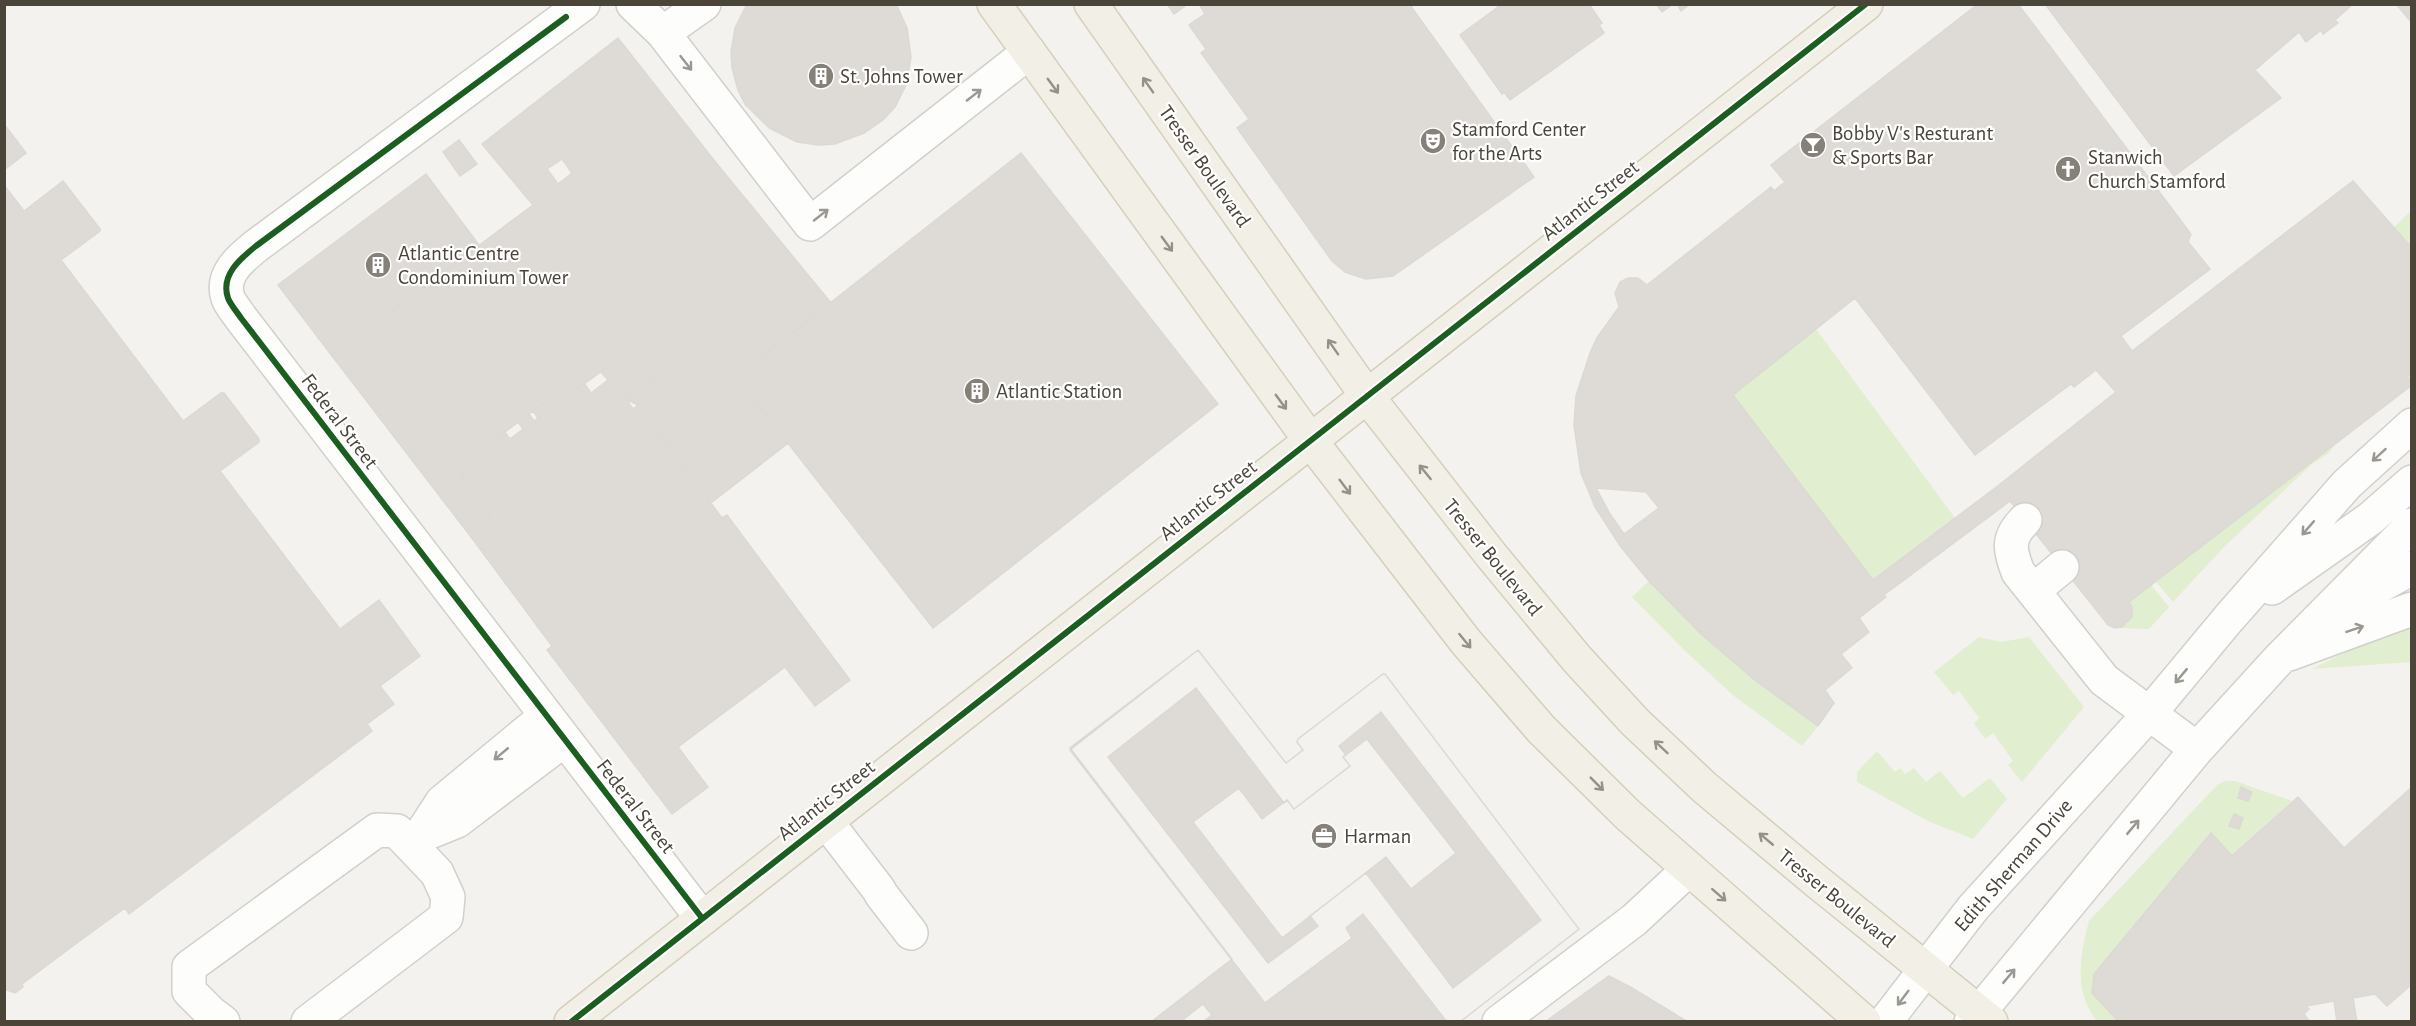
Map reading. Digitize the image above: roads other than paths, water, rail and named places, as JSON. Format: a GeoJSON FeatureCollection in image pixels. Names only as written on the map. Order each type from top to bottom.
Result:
{"type":"FeatureCollection","features":[{"type":"Feature","properties":{"kind":"main road"},"geometry":{"type":"LineString","coordinates":[[994,4],[1310,440],[1466,642],[1541,729],[1628,814],[1864,1022]]}},
{"type":"Feature","properties":{"kind":"main road","name":"Tresser Boulevard"},"geometry":{"type":"LineString","coordinates":[[1091,4],[1367,396],[1577,659],[1635,722],[1721,801],[1980,1018]]}},
{"type":"Feature","properties":{"kind":"main road","name":"Atlantic Street"},"geometry":{"type":"LineString","coordinates":[[571,1022],[1866,4]]}},
{"type":"Feature","properties":{"kind":"street"},"geometry":{"type":"LineString","coordinates":[[633,4],[663,33],[810,224],[1029,52]]}},
{"type":"Feature","properties":{"kind":"street"},"geometry":{"type":"LineString","coordinates":[[663,33],[704,4]]}},
{"type":"Feature","properties":{"kind":"street","name":"Federal Street"},"geometry":{"type":"LineString","coordinates":[[574,11],[256,246],[237,262],[228,278],[228,297],[241,318],[702,918]]}},
{"type":"Feature","properties":{"kind":"street","name":"Edith Sherman Drive"},"geometry":{"type":"LineString","coordinates":[[1885,1022],[1973,908],[2149,714],[2229,618],[2347,484],[2412,425]]}},
{"type":"Feature","properties":{"kind":"street"},"geometry":{"type":"LineString","coordinates":[[1980,1018],[2198,750],[2312,624],[2391,529],[2412,482]]}},
{"type":"Feature","properties":{"kind":"street"},"geometry":{"type":"LineString","coordinates":[[2025,520],[2015,529],[2010,553],[2025,582],[2104,680],[2198,750]]}},
{"type":"Feature","properties":{"kind":"street"},"geometry":{"type":"LineString","coordinates":[[2229,618],[2391,529]]}},
{"type":"Feature","properties":{"kind":"street"},"geometry":{"type":"LineString","coordinates":[[2025,582],[2062,567]]}},
{"type":"Feature","properties":{"kind":"street"},"geometry":{"type":"LineString","coordinates":[[2312,624],[2412,568]]}},
{"type":"Feature","properties":{"kind":"street"},"geometry":{"type":"LineString","coordinates":[[2281,657],[2408,611]]}},
{"type":"Feature","properties":{"kind":"street"},"geometry":{"type":"LineString","coordinates":[[415,840],[457,821],[555,728]]}},
{"type":"Feature","properties":{"kind":"street"},"geometry":{"type":"LineString","coordinates":[[826,821],[911,933]]}},
{"type":"Feature","properties":{"kind":"street"},"geometry":{"type":"LineString","coordinates":[[223,1022],[189,992],[189,967],[377,830],[397,831],[415,840],[437,873],[448,897],[446,917],[308,1022]]}},
{"type":"Feature","properties":{"kind":"street"},"geometry":{"type":"LineString","coordinates":[[1499,1022],[1634,920],[1689,869]]}},
{"type":"Feature","properties":{"kind":"place","name":"St. Johns Tower"},"geometry":{"type":"Point","coordinates":[821,76]}},
{"type":"Feature","properties":{"kind":"place","name":"Stamford Center for the Arts"},"geometry":{"type":"Point","coordinates":[1433,141]}},
{"type":"Feature","properties":{"kind":"place","name":"Bobby V's Resturant & Sports Bar"},"geometry":{"type":"Point","coordinates":[1813,145]}},
{"type":"Feature","properties":{"kind":"place","name":"Stanwich Church Stamford"},"geometry":{"type":"Point","coordinates":[2068,169]}},
{"type":"Feature","properties":{"kind":"place","name":"Atlantic Centre Condominium Tower"},"geometry":{"type":"Point","coordinates":[378,265]}},
{"type":"Feature","properties":{"kind":"place","name":"Atlantic Station"},"geometry":{"type":"Point","coordinates":[977,391]}},
{"type":"Feature","properties":{"kind":"place","name":"Harman"},"geometry":{"type":"Point","coordinates":[1324,836]}}]}
